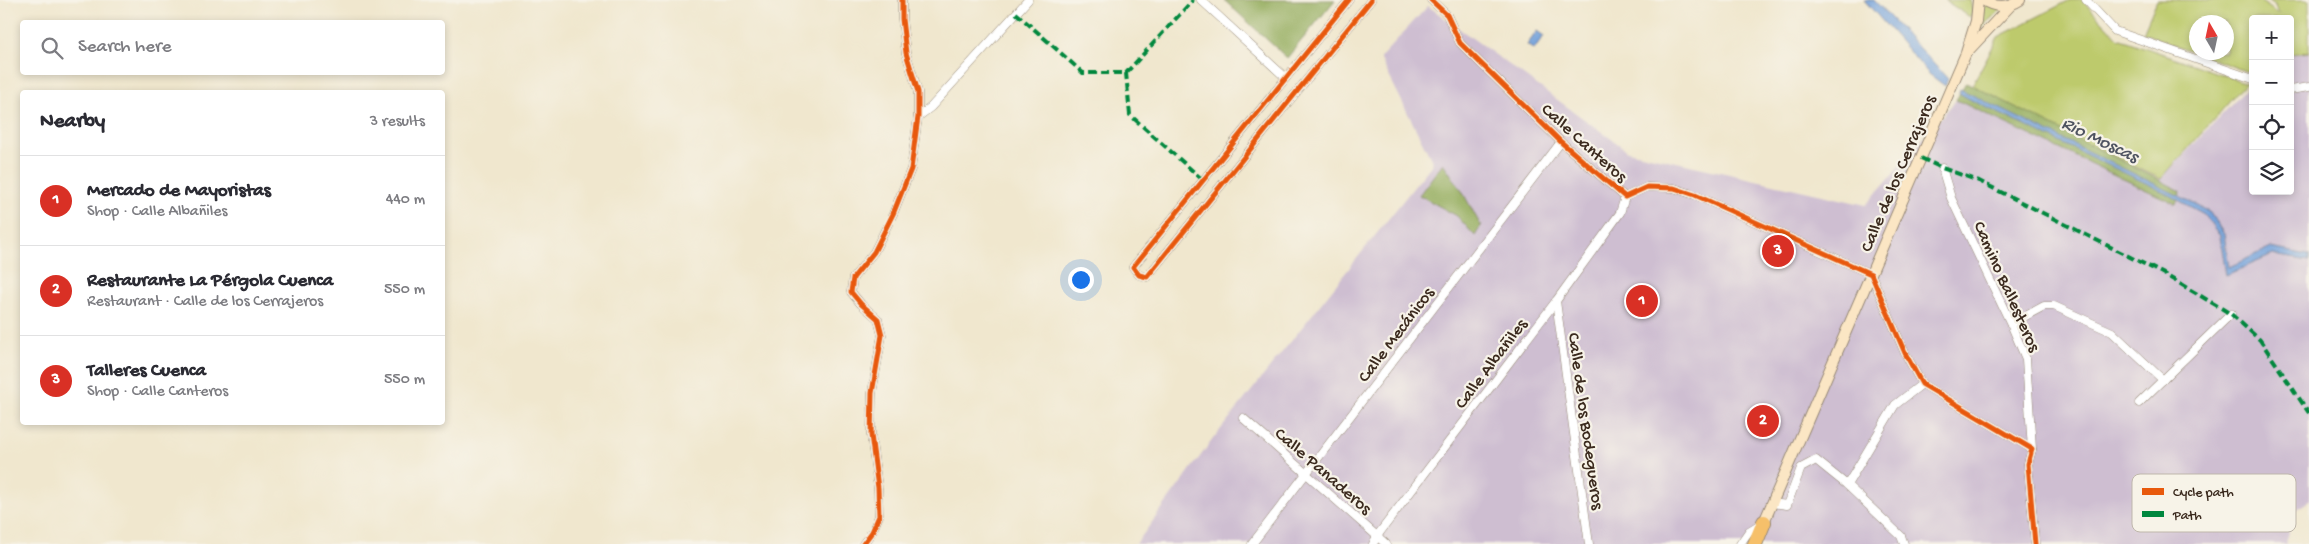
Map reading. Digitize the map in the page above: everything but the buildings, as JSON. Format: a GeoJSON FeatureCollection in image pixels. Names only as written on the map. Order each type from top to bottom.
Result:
{"type":"FeatureCollection","features":[{"type":"Feature","properties":{"kind":"highway"},"geometry":{"type":"LineString","coordinates":[[1755,544],[1764,522]]}},
{"type":"Feature","properties":{"kind":"main road","name":"Calle de los Cerrajeros"},"geometry":{"type":"LineString","coordinates":[[1764,522],[1966,53],[1976,21],[1978,0]]}},
{"type":"Feature","properties":{"kind":"main road"},"geometry":{"type":"LineString","coordinates":[[1983,0],[1997,6],[2015,2]]}},
{"type":"Feature","properties":{"kind":"main road","name":"Calle de los Cerrajeros"},"geometry":{"type":"LineString","coordinates":[[1966,53],[2015,2]]}},
{"type":"Feature","properties":{"kind":"street"},"geometry":{"type":"LineString","coordinates":[[863,544],[872,532],[879,516],[878,488],[871,435],[872,393],[882,335],[878,320],[851,292],[853,278],[874,252],[893,214],[911,169],[918,117],[918,92],[906,53],[902,0]]}},
{"type":"Feature","properties":{"kind":"street"},"geometry":{"type":"LineString","coordinates":[[918,117],[931,107],[1028,0]]}},
{"type":"Feature","properties":{"kind":"street"},"geometry":{"type":"LineString","coordinates":[[1201,0],[1286,78]]}},
{"type":"Feature","properties":{"kind":"street"},"geometry":{"type":"LineString","coordinates":[[1349,0],[1133,267],[1139,275],[1147,277],[1371,0]]}},
{"type":"Feature","properties":{"kind":"street","name":"Calle Canteros"},"geometry":{"type":"LineString","coordinates":[[1431,0],[1447,15],[1460,43],[1561,142],[1625,197],[1647,187],[1674,188],[1695,195],[1871,274]]}},
{"type":"Feature","properties":{"kind":"street"},"geometry":{"type":"LineString","coordinates":[[2086,0],[2115,31],[2249,78]]}},
{"type":"Feature","properties":{"kind":"street"},"geometry":{"type":"LineString","coordinates":[[2294,90],[2309,88]]}},
{"type":"Feature","properties":{"kind":"street","name":"Calle Mecánicos"},"geometry":{"type":"LineString","coordinates":[[1252,544],[1561,142]]}},
{"type":"Feature","properties":{"kind":"street","name":"Camino Ballesteros"},"geometry":{"type":"LineString","coordinates":[[1942,168],[1951,198],[2026,359],[2032,449],[2028,464],[2035,544]]}},
{"type":"Feature","properties":{"kind":"street","name":"Calle Albañiles"},"geometry":{"type":"LineString","coordinates":[[1373,544],[1377,536],[1556,301],[1620,213],[1625,197]]}},
{"type":"Feature","properties":{"kind":"street"},"geometry":{"type":"LineString","coordinates":[[1871,274],[1905,353],[1922,384],[2032,449]]}},
{"type":"Feature","properties":{"kind":"street","name":"Calle de los Bodegueros"},"geometry":{"type":"LineString","coordinates":[[1556,301],[1589,544]]}},
{"type":"Feature","properties":{"kind":"street"},"geometry":{"type":"LineString","coordinates":[[2011,324],[2044,306],[2054,306],[2112,332],[2163,380]]}},
{"type":"Feature","properties":{"kind":"street"},"geometry":{"type":"LineString","coordinates":[[2139,403],[2231,314]]}},
{"type":"Feature","properties":{"kind":"street"},"geometry":{"type":"LineString","coordinates":[[1846,485],[1895,405],[1922,384]]}},
{"type":"Feature","properties":{"kind":"street","name":"Calle Panaderos"},"geometry":{"type":"LineString","coordinates":[[1243,418],[1386,544]]}},
{"type":"Feature","properties":{"kind":"street"},"geometry":{"type":"LineString","coordinates":[[1772,502],[1787,505],[1801,468],[1816,460],[1901,536],[1904,544]]}},
{"type":"Feature","properties":{"kind":"street","name":"Calle de los Cerrajeros"},"geometry":{"type":"LineString","coordinates":[[1740,544],[1749,531],[1764,522]]}},
{"type":"Feature","properties":{"kind":"shaded area"},"geometry":{"type":"Polygon","coordinates":[[[1428,6],[1628,151],[1866,205],[1956,100],[2151,189],[2249,86],[2249,195],[2294,195],[2294,54],[2309,52],[2309,501],[2296,510],[2296,474],[2132,474],[2132,532],[2289,532],[2286,544],[1136,544],[1213,439],[1433,163],[1380,58],[1428,6]]]}},
{"type":"Feature","properties":{"kind":"green space"},"geometry":{"type":"Polygon","coordinates":[[[1224,0],[1335,0],[1287,58],[1224,0]]]}},
{"type":"Feature","properties":{"kind":"green space"},"geometry":{"type":"Polygon","coordinates":[[[1944,0],[1970,0],[1973,13],[1970,17],[1944,0]]]}},
{"type":"Feature","properties":{"kind":"green space"},"geometry":{"type":"Polygon","coordinates":[[[2070,0],[2082,0],[2118,38],[2246,83],[2161,179],[1971,87],[1998,37],[2070,0]]]}},
{"type":"Feature","properties":{"kind":"green space"},"geometry":{"type":"Polygon","coordinates":[[[2157,0],[2258,0],[2279,14],[2276,6],[2268,0],[2309,0],[2309,52],[2294,54],[2294,15],[2249,15],[2249,73],[2215,60],[2234,60],[2234,15],[2189,15],[2189,50],[2143,33],[2157,0]]]}},
{"type":"Feature","properties":{"kind":"green space"},"geometry":{"type":"Polygon","coordinates":[[[1980,2],[2002,9],[1987,22],[1974,38],[1980,2]]]}},
{"type":"Feature","properties":{"kind":"green space"},"geometry":{"type":"Polygon","coordinates":[[[1966,82],[2181,191],[2176,204],[1956,100],[1966,82]]]}},
{"type":"Feature","properties":{"kind":"green space"},"geometry":{"type":"Polygon","coordinates":[[[1443,163],[1462,191],[1481,226],[1475,236],[1457,216],[1419,195],[1443,163]]]}},
{"type":"Feature","properties":{"kind":"water"},"geometry":{"type":"Polygon","coordinates":[[[1864,0],[1874,0],[1948,79],[1945,86],[1929,74],[1864,0]]]}},
{"type":"Feature","properties":{"kind":"water"},"geometry":{"type":"Polygon","coordinates":[[[1537,31],[1544,36],[1534,50],[1527,45],[1537,31]]]}},
{"type":"Feature","properties":{"kind":"water"},"geometry":{"type":"Polygon","coordinates":[[[1960,89],[2208,210],[2224,234],[2229,267],[2270,248],[2309,255],[2309,261],[2273,255],[2226,275],[2220,236],[2204,214],[2152,186],[1971,100],[1959,93],[1960,89]]]}},
{"type":"Feature","properties":{"kind":"marked path"},"geometry":{"type":"LineString","coordinates":[[1126,73],[1193,0]]}},
{"type":"Feature","properties":{"kind":"marked path"},"geometry":{"type":"LineString","coordinates":[[1016,13],[1083,73],[1126,73],[1130,115],[1204,181]]}},
{"type":"Feature","properties":{"kind":"marked path"},"geometry":{"type":"LineString","coordinates":[[1921,158],[1942,168],[1979,181],[2162,273],[2231,314],[2260,340],[2309,413]]}},
{"type":"Feature","properties":{"kind":"cycle path"},"geometry":{"type":"LineString","coordinates":[[863,544],[872,532],[879,516],[878,488],[871,435],[872,393],[882,335],[878,319],[851,292],[853,278],[874,252],[893,214],[911,169],[918,117],[918,92],[906,53],[902,0]]}},
{"type":"Feature","properties":{"kind":"cycle path"},"geometry":{"type":"LineString","coordinates":[[1349,0],[1133,267],[1139,275],[1147,277],[1371,0]]}},
{"type":"Feature","properties":{"kind":"cycle path"},"geometry":{"type":"LineString","coordinates":[[1431,0],[1447,15],[1460,43],[1561,142],[1625,197],[1647,187],[1674,188],[1695,195],[1871,274],[1905,353],[1922,384],[2032,449],[2028,464],[2035,544]]}},
{"type":"Feature","properties":{"kind":"place","name":"Talleres Cuenca"},"geometry":{"type":"Point","coordinates":[1778,251]}},
{"type":"Feature","properties":{"kind":"place","name":"Mercado de Mayoristas"},"geometry":{"type":"Point","coordinates":[1642,301]}},
{"type":"Feature","properties":{"kind":"place","name":"Restaurante La Pérgola Cuenca"},"geometry":{"type":"Point","coordinates":[1763,421]}},
{"type":"Feature","properties":{"kind":"water label","name":"Rio Moscas"},"geometry":{"type":"Point","coordinates":[2101,138]}}]}
